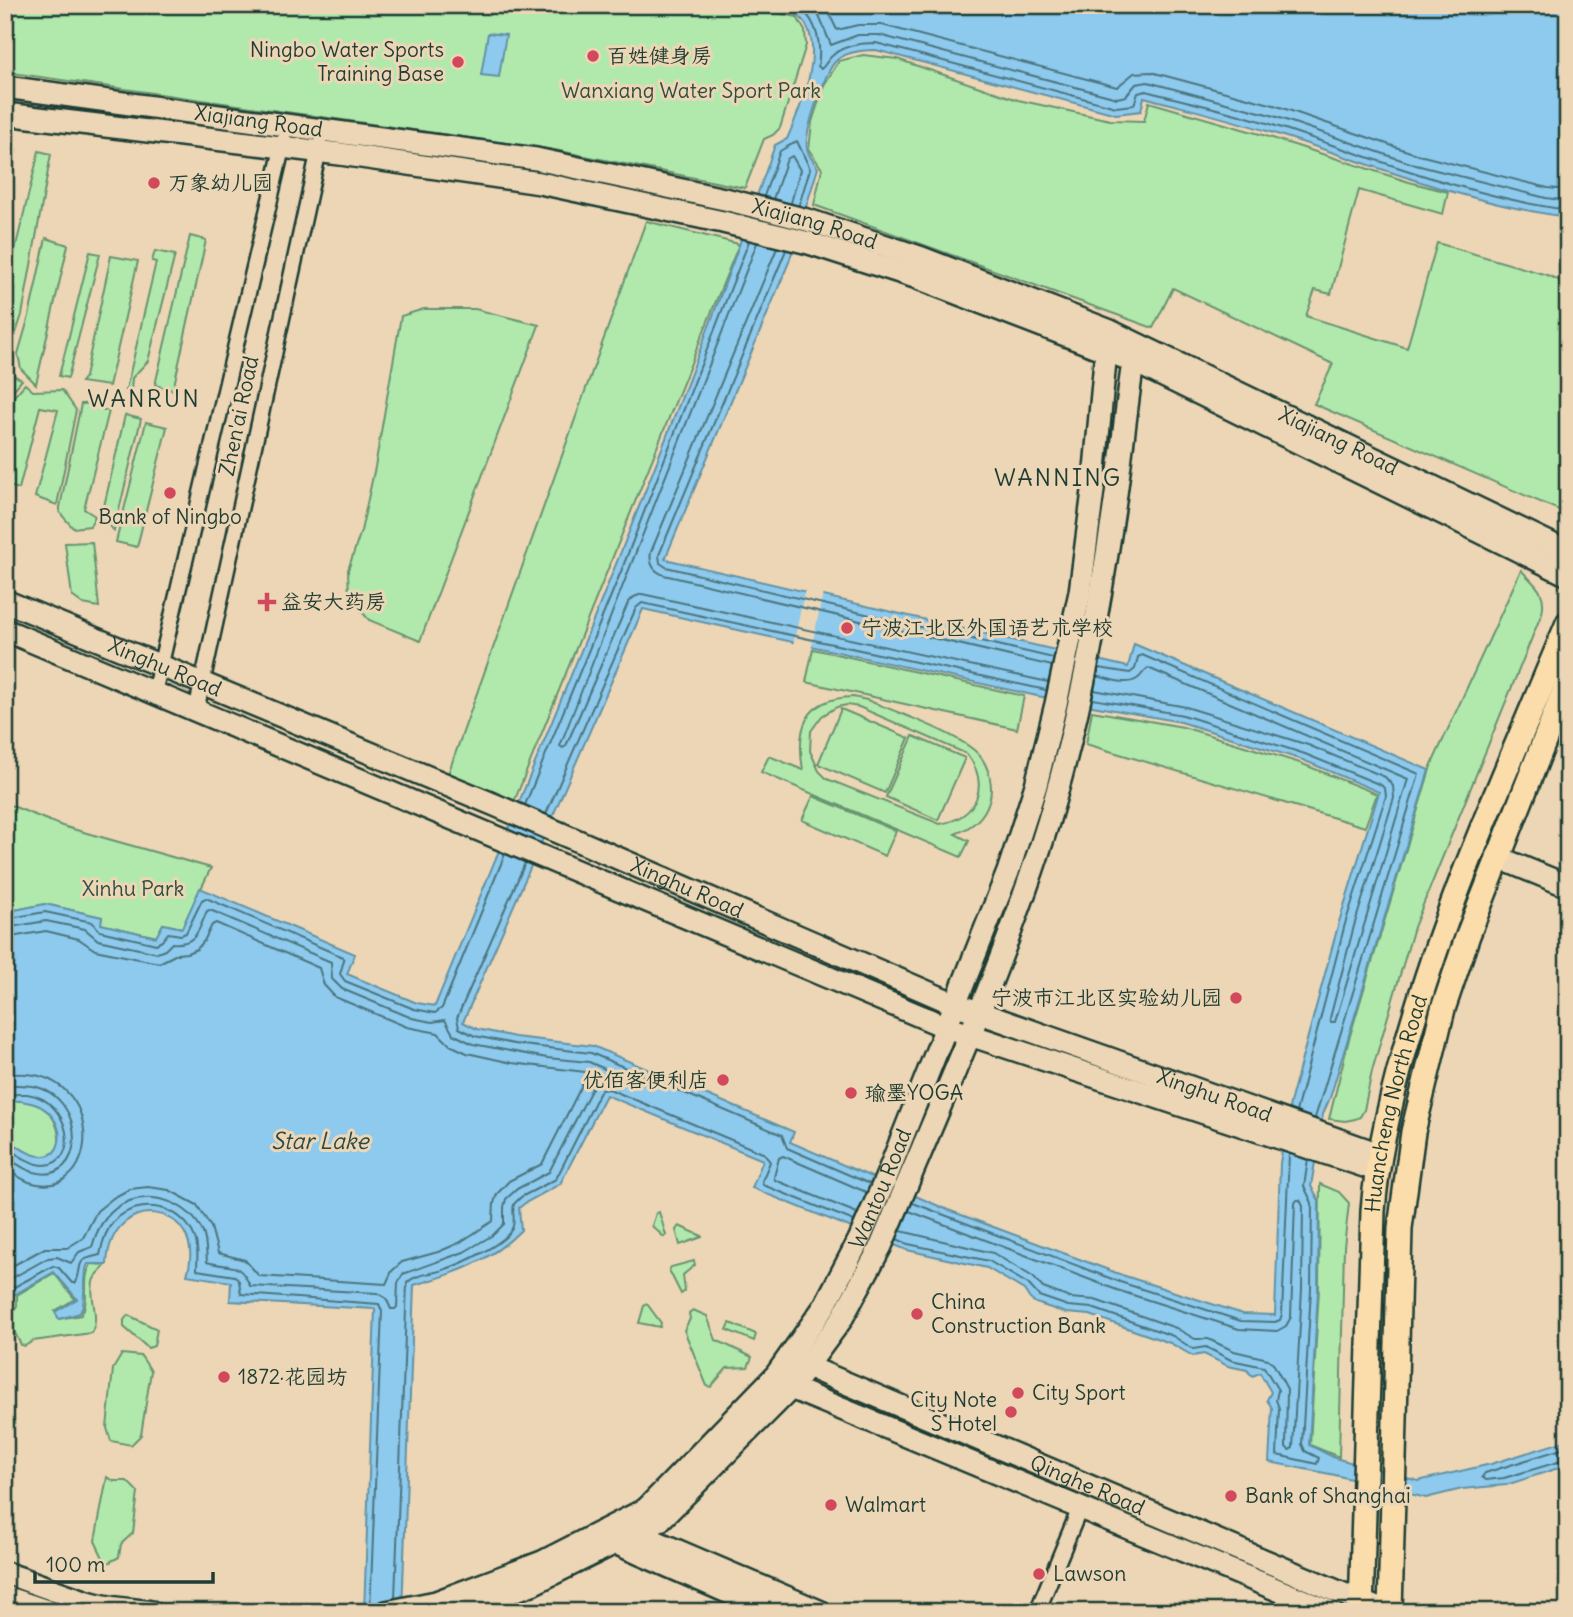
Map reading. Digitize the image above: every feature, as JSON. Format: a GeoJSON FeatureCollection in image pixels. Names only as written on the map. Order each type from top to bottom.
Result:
{"type":"FeatureCollection","features":[{"type":"Feature","properties":{"kind":"main road","name":"Xiajiang Road"},"geometry":{"type":"LineString","coordinates":[[5,87],[536,159],[729,200],[811,221],[922,258],[1135,352],[1568,552]]}},
{"type":"Feature","properties":{"kind":"main road","name":"Xiajiang Road"},"geometry":{"type":"LineString","coordinates":[[5,114],[318,152],[540,183],[800,241],[1107,340]]}},
{"type":"Feature","properties":{"kind":"main road","name":"Wantou Road"},"geometry":{"type":"LineString","coordinates":[[1079,650],[1080,592],[1093,491],[1107,340]]}},
{"type":"Feature","properties":{"kind":"main road","name":"Wantou Road"},"geometry":{"type":"LineString","coordinates":[[457,1612],[532,1584],[659,1521],[854,1299],[881,1246],[970,1035],[1042,842],[1079,650],[1112,523],[1135,352]]}},
{"type":"Feature","properties":{"kind":"main road","name":"Xiajiang Road"},"geometry":{"type":"LineString","coordinates":[[1207,387],[1568,575]]}},
{"type":"Feature","properties":{"kind":"main road","name":"Xinghu Road"},"geometry":{"type":"LineString","coordinates":[[5,601],[495,805],[955,1004],[1378,1162]]}},
{"type":"Feature","properties":{"kind":"main road","name":"Huancheng North Road"},"geometry":{"type":"LineString","coordinates":[[1361,1606],[1378,1162],[1417,1006],[1445,921],[1568,623]]}},
{"type":"Feature","properties":{"kind":"main road","name":"Xinghu Road"},"geometry":{"type":"LineString","coordinates":[[5,631],[946,1027],[1378,1162]]}},
{"type":"Feature","properties":{"kind":"main road","name":"Huancheng North Road"},"geometry":{"type":"LineString","coordinates":[[1388,1612],[1400,1228],[1413,1132],[1443,1009],[1497,858],[1568,681]]}},
{"type":"Feature","properties":{"kind":"main road"},"geometry":{"type":"LineString","coordinates":[[242,730],[252,704]]}},
{"type":"Feature","properties":{"kind":"main road","name":"Wantou Road"},"geometry":{"type":"LineString","coordinates":[[798,1361],[860,1238],[886,1178],[1008,872],[1036,785],[1067,708]]}},
{"type":"Feature","properties":{"kind":"main road"},"geometry":{"type":"LineString","coordinates":[[1497,858],[1568,886]]}},
{"type":"Feature","properties":{"kind":"main road","name":"Qinghe Road"},"geometry":{"type":"LineString","coordinates":[[798,1361],[1361,1606],[1388,1612]]}},
{"type":"Feature","properties":{"kind":"main road","name":"Wantou Road"},"geometry":{"type":"LineString","coordinates":[[386,1612],[436,1602],[542,1562],[646,1509],[783,1381]]}},
{"type":"Feature","properties":{"kind":"main road","name":"Qinghe Road"},"geometry":{"type":"LineString","coordinates":[[783,1381],[1331,1612]]}},
{"type":"Feature","properties":{"kind":"main road"},"geometry":{"type":"LineString","coordinates":[[636,1533],[821,1612]]}},
{"type":"Feature","properties":{"kind":"main road"},"geometry":{"type":"LineString","coordinates":[[615,1543],[774,1612]]}},
{"type":"Feature","properties":{"kind":"main road"},"geometry":{"type":"LineString","coordinates":[[5,1573],[55,1588],[97,1608],[152,1612]]}},
{"type":"Feature","properties":{"kind":"main road"},"geometry":{"type":"LineString","coordinates":[[5,1597],[50,1612]]}},
{"type":"Feature","properties":{"kind":"street","name":"Zhen'ai Road"},"geometry":{"type":"LineString","coordinates":[[154,693],[287,125]]}},
{"type":"Feature","properties":{"kind":"street","name":"Zhen'ai Road"},"geometry":{"type":"LineString","coordinates":[[196,711],[323,130]]}},
{"type":"Feature","properties":{"kind":"street"},"geometry":{"type":"LineString","coordinates":[[1037,1612],[1080,1508]]}},
{"type":"Feature","properties":{"kind":"green space","name":"Wanxiang Water Sport Park"},"geometry":{"type":"Polygon","coordinates":[[[5,5],[740,5],[797,17],[805,31],[806,45],[780,128],[764,139],[745,188],[555,150],[5,72],[5,5]]]}},
{"type":"Feature","properties":{"kind":"green space"},"geometry":{"type":"Polygon","coordinates":[[[863,55],[897,59],[1018,100],[1110,120],[1144,121],[1149,102],[1448,192],[1443,214],[1359,190],[1331,294],[1315,290],[1306,316],[1407,348],[1437,243],[1547,275],[1568,284],[1568,514],[1314,404],[1333,364],[1173,288],[1153,328],[814,205],[822,169],[809,150],[812,122],[824,85],[839,61],[863,55]]]}},
{"type":"Feature","properties":{"kind":"green space"},"geometry":{"type":"Polygon","coordinates":[[[5,147],[16,150],[5,197],[5,147]]]}},
{"type":"Feature","properties":{"kind":"green space"},"geometry":{"type":"Polygon","coordinates":[[[39,151],[51,154],[22,315],[14,339],[8,317],[5,316],[5,291],[39,151]]]}},
{"type":"Feature","properties":{"kind":"green space"},"geometry":{"type":"Polygon","coordinates":[[[646,221],[739,244],[514,802],[448,774],[646,221]]]}},
{"type":"Feature","properties":{"kind":"green space"},"geometry":{"type":"Polygon","coordinates":[[[190,236],[206,240],[173,390],[155,385],[190,236]]]}},
{"type":"Feature","properties":{"kind":"green space"},"geometry":{"type":"Polygon","coordinates":[[[46,238],[68,245],[36,384],[21,369],[18,354],[46,238]]]}},
{"type":"Feature","properties":{"kind":"green space"},"geometry":{"type":"Polygon","coordinates":[[[155,251],[175,255],[148,361],[132,378],[131,390],[126,390],[156,262],[152,261],[155,251]]]}},
{"type":"Feature","properties":{"kind":"green space"},"geometry":{"type":"Polygon","coordinates":[[[90,252],[100,254],[68,378],[59,376],[90,252]]]}},
{"type":"Feature","properties":{"kind":"green space"},"geometry":{"type":"Polygon","coordinates":[[[111,256],[138,261],[109,386],[81,382],[85,377],[111,256]]]}},
{"type":"Feature","properties":{"kind":"green space"},"geometry":{"type":"Polygon","coordinates":[[[424,309],[475,309],[539,325],[420,641],[369,620],[349,597],[348,570],[361,531],[375,467],[401,316],[424,309]]]}},
{"type":"Feature","properties":{"kind":"green space"},"geometry":{"type":"Polygon","coordinates":[[[5,370],[22,380],[10,394],[5,415],[5,370]]]}},
{"type":"Feature","properties":{"kind":"green space"},"geometry":{"type":"Polygon","coordinates":[[[25,384],[33,391],[62,390],[76,410],[57,505],[35,497],[58,410],[40,407],[19,489],[5,485],[5,438],[14,396],[25,384]]]}},
{"type":"Feature","properties":{"kind":"green space"},"geometry":{"type":"Polygon","coordinates":[[[100,403],[100,409],[109,411],[84,509],[95,516],[90,526],[73,528],[60,513],[60,507],[81,404],[100,403]]]}},
{"type":"Feature","properties":{"kind":"green space"},"geometry":{"type":"Polygon","coordinates":[[[125,415],[141,419],[114,531],[102,515],[125,415]]]}},
{"type":"Feature","properties":{"kind":"green space"},"geometry":{"type":"Polygon","coordinates":[[[146,422],[167,427],[137,547],[116,542],[146,422]]]}},
{"type":"Feature","properties":{"kind":"green space"},"geometry":{"type":"Polygon","coordinates":[[[92,542],[99,607],[83,604],[72,596],[65,543],[92,542]]]}},
{"type":"Feature","properties":{"kind":"green space"},"geometry":{"type":"Polygon","coordinates":[[[1521,570],[1541,594],[1542,613],[1414,927],[1372,1071],[1364,1110],[1360,1117],[1355,1119],[1329,1119],[1349,1039],[1431,766],[1521,570]]]}},
{"type":"Feature","properties":{"kind":"green space"},"geometry":{"type":"Polygon","coordinates":[[[813,649],[1024,696],[1017,729],[806,682],[813,649]]]}},
{"type":"Feature","properties":{"kind":"green space"},"geometry":{"type":"Polygon","coordinates":[[[853,697],[894,710],[943,732],[979,755],[990,777],[990,795],[987,807],[980,817],[955,834],[969,841],[961,857],[761,772],[769,756],[803,770],[801,741],[807,718],[824,703],[853,697]],[[837,707],[822,716],[811,731],[810,751],[819,771],[827,779],[940,824],[953,820],[971,807],[979,788],[978,777],[967,754],[859,707],[837,707]]]}},
{"type":"Feature","properties":{"kind":"green space"},"geometry":{"type":"Polygon","coordinates":[[[841,709],[909,738],[885,793],[818,764],[841,709]]]}},
{"type":"Feature","properties":{"kind":"green space"},"geometry":{"type":"Polygon","coordinates":[[[1092,711],[1183,727],[1300,763],[1377,794],[1365,827],[1086,744],[1092,711]]]}},
{"type":"Feature","properties":{"kind":"green space"},"geometry":{"type":"Polygon","coordinates":[[[913,736],[965,758],[938,820],[886,797],[913,736]]]}},
{"type":"Feature","properties":{"kind":"green space"},"geometry":{"type":"Polygon","coordinates":[[[813,796],[896,831],[885,856],[802,820],[813,796]]]}},
{"type":"Feature","properties":{"kind":"green space","name":"Xinhu Park"},"geometry":{"type":"Polygon","coordinates":[[[5,803],[62,826],[211,868],[182,928],[163,924],[157,937],[100,924],[102,917],[45,904],[5,912],[5,803]]]}},
{"type":"Feature","properties":{"kind":"green space"},"geometry":{"type":"Polygon","coordinates":[[[12,1100],[35,1104],[49,1112],[59,1137],[56,1152],[42,1158],[33,1156],[5,1136],[5,1105],[12,1100]]]}},
{"type":"Feature","properties":{"kind":"green space"},"geometry":{"type":"Polygon","coordinates":[[[1320,1184],[1339,1192],[1349,1203],[1344,1247],[1339,1457],[1310,1445],[1319,1289],[1320,1184]]]}},
{"type":"Feature","properties":{"kind":"green space"},"geometry":{"type":"Polygon","coordinates":[[[659,1212],[666,1235],[664,1237],[652,1226],[656,1213],[659,1212]]]}},
{"type":"Feature","properties":{"kind":"green space"},"geometry":{"type":"Polygon","coordinates":[[[679,1226],[702,1237],[680,1245],[676,1230],[679,1226]]]}},
{"type":"Feature","properties":{"kind":"green space"},"geometry":{"type":"Polygon","coordinates":[[[694,1261],[695,1265],[683,1275],[685,1291],[681,1294],[669,1270],[671,1267],[694,1261]]]}},
{"type":"Feature","properties":{"kind":"green space"},"geometry":{"type":"Polygon","coordinates":[[[91,1264],[106,1265],[93,1282],[95,1321],[91,1333],[21,1345],[8,1319],[17,1306],[17,1295],[54,1273],[75,1299],[55,1311],[59,1319],[81,1315],[91,1264]]]}},
{"type":"Feature","properties":{"kind":"green space"},"geometry":{"type":"Polygon","coordinates":[[[647,1304],[661,1323],[660,1327],[639,1323],[647,1304]]]}},
{"type":"Feature","properties":{"kind":"green space"},"geometry":{"type":"Polygon","coordinates":[[[693,1310],[707,1316],[716,1340],[752,1357],[748,1367],[727,1368],[711,1387],[707,1386],[684,1330],[690,1319],[689,1313],[693,1310]]]}},
{"type":"Feature","properties":{"kind":"green space"},"geometry":{"type":"Polygon","coordinates":[[[128,1315],[157,1329],[154,1346],[148,1348],[124,1327],[124,1320],[128,1315]]]}},
{"type":"Feature","properties":{"kind":"green space"},"geometry":{"type":"Polygon","coordinates":[[[730,1323],[756,1334],[754,1341],[727,1330],[730,1323]]]}},
{"type":"Feature","properties":{"kind":"green space"},"geometry":{"type":"Polygon","coordinates":[[[122,1354],[141,1356],[151,1371],[141,1435],[131,1445],[111,1441],[107,1428],[113,1369],[122,1354]]]}},
{"type":"Feature","properties":{"kind":"green space"},"geometry":{"type":"Polygon","coordinates":[[[107,1477],[114,1481],[127,1481],[138,1492],[133,1533],[121,1544],[119,1557],[106,1564],[95,1541],[107,1477]]]}},
{"type":"Feature","properties":{"kind":"water","name":"Star Lake"},"geometry":{"type":"Polygon","coordinates":[[[759,5],[1568,5],[1568,217],[1530,211],[1453,192],[1252,126],[1144,97],[1141,111],[1116,114],[876,50],[854,52],[839,58],[826,79],[812,117],[807,149],[818,168],[789,262],[665,559],[1128,667],[1134,644],[1429,770],[1323,1114],[1311,1186],[1319,1201],[1318,1290],[1309,1445],[1335,1458],[1418,1481],[1491,1464],[1568,1440],[1568,1465],[1506,1485],[1462,1489],[1426,1498],[1269,1462],[1272,1408],[1267,1400],[1271,1392],[1260,1373],[1252,1376],[1247,1370],[1228,1366],[1204,1354],[1193,1356],[1170,1343],[1090,1315],[1066,1313],[1036,1303],[1024,1290],[987,1268],[907,1250],[752,1188],[763,1160],[606,1095],[560,1184],[519,1208],[521,1230],[497,1250],[472,1265],[414,1285],[402,1612],[364,1612],[375,1309],[230,1301],[231,1282],[187,1275],[190,1251],[184,1232],[172,1220],[157,1214],[140,1214],[124,1223],[112,1239],[107,1264],[88,1264],[80,1313],[59,1319],[55,1312],[77,1299],[54,1272],[5,1300],[5,1136],[26,1151],[42,1156],[53,1153],[59,1143],[59,1131],[54,1118],[43,1108],[20,1101],[5,1105],[5,912],[45,904],[102,917],[101,924],[156,937],[163,924],[182,928],[200,888],[355,954],[347,974],[417,1003],[435,1006],[653,470],[775,145],[787,139],[805,93],[812,57],[811,40],[806,25],[792,12],[759,5]],[[643,609],[463,1022],[477,1029],[515,1037],[593,1046],[794,1132],[790,1142],[948,1210],[1122,1275],[1243,1314],[1275,1315],[1280,1163],[1290,1103],[1339,922],[1379,792],[1303,760],[1181,722],[1037,696],[643,609]]]}},
{"type":"Feature","properties":{"kind":"water"},"geometry":{"type":"Polygon","coordinates":[[[488,33],[506,35],[499,77],[481,75],[488,33]]]}},
{"type":"Feature","properties":{"kind":"pier"},"geometry":{"type":"Polygon","coordinates":[[[805,589],[823,593],[811,650],[793,646],[805,589]]]}},
{"type":"Feature","properties":{"kind":"place","name":"百姓健身房"},"geometry":{"type":"Point","coordinates":[593,56]}},
{"type":"Feature","properties":{"kind":"place","name":"Ningbo Water Sports Training Base"},"geometry":{"type":"Point","coordinates":[458,62]}},
{"type":"Feature","properties":{"kind":"place","name":"万象幼儿园"},"geometry":{"type":"Point","coordinates":[154,183]}},
{"type":"Feature","properties":{"kind":"place","name":"Bank of Ningbo"},"geometry":{"type":"Point","coordinates":[170,493]}},
{"type":"Feature","properties":{"kind":"place","name":"益安大药房"},"geometry":{"type":"Point","coordinates":[267,602]}},
{"type":"Feature","properties":{"kind":"place","name":"宁波江北区外国语艺术学校"},"geometry":{"type":"Point","coordinates":[847,628]}},
{"type":"Feature","properties":{"kind":"place","name":"宁波市江北区实验幼儿园"},"geometry":{"type":"Point","coordinates":[1236,998]}},
{"type":"Feature","properties":{"kind":"place","name":"优佰客便利店"},"geometry":{"type":"Point","coordinates":[723,1080]}},
{"type":"Feature","properties":{"kind":"place","name":"瑜墨YOGA"},"geometry":{"type":"Point","coordinates":[851,1093]}},
{"type":"Feature","properties":{"kind":"place","name":"China Construction Bank"},"geometry":{"type":"Point","coordinates":[917,1314]}},
{"type":"Feature","properties":{"kind":"place","name":"1872·花园坊"},"geometry":{"type":"Point","coordinates":[224,1377]}},
{"type":"Feature","properties":{"kind":"place","name":"City Sport"},"geometry":{"type":"Point","coordinates":[1018,1393]}},
{"type":"Feature","properties":{"kind":"place","name":"City Note S Hotel"},"geometry":{"type":"Point","coordinates":[1011,1412]}},
{"type":"Feature","properties":{"kind":"place","name":"Bank of Shanghai"},"geometry":{"type":"Point","coordinates":[1231,1496]}},
{"type":"Feature","properties":{"kind":"place","name":"Walmart"},"geometry":{"type":"Point","coordinates":[831,1505]}},
{"type":"Feature","properties":{"kind":"place","name":"Lawson"},"geometry":{"type":"Point","coordinates":[1039,1574]}},
{"type":"Feature","properties":{"kind":"district","name":"WANRUN"},"geometry":{"type":"Point","coordinates":[144,399]}},
{"type":"Feature","properties":{"kind":"district","name":"WANNING"},"geometry":{"type":"Point","coordinates":[1058,478]}}]}
